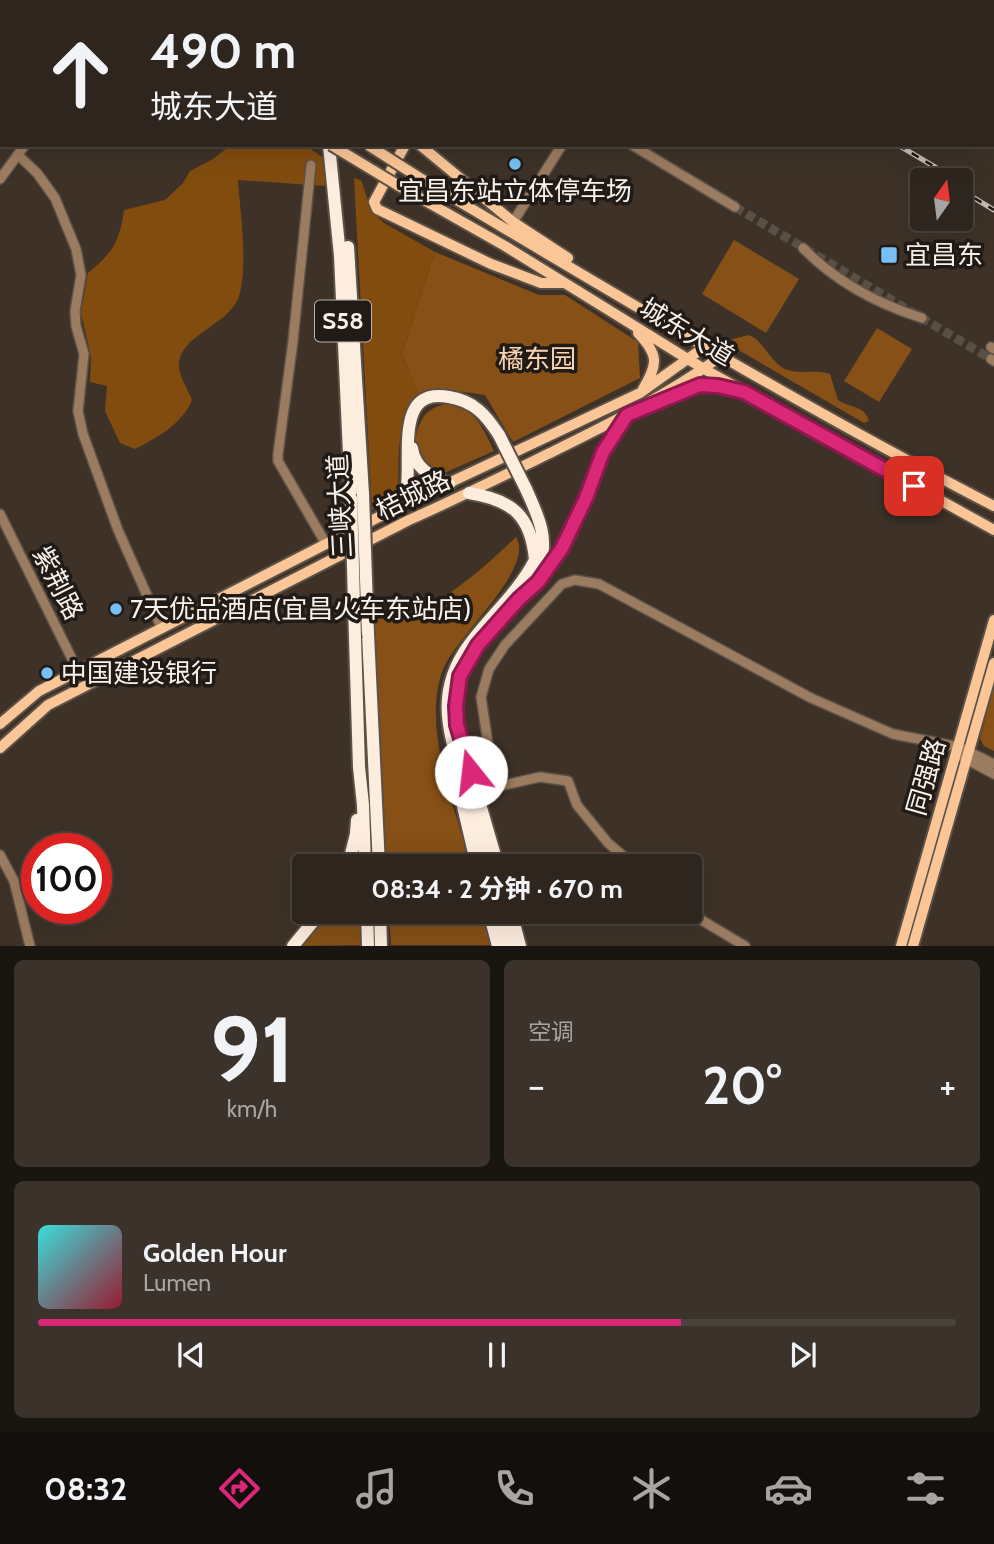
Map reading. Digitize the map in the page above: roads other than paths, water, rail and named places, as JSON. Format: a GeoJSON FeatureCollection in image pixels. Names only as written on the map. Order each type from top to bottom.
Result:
{"type":"FeatureCollection","features":[{"type":"Feature","properties":{"kind":"highway","name":"三峡大道"},"geometry":{"type":"LineString","coordinates":[[330,147],[357,496]]}},
{"type":"Feature","properties":{"kind":"highway","name":"三峡大道"},"geometry":{"type":"LineString","coordinates":[[337,147],[349,261],[361,636],[359,767],[365,854]]}},
{"type":"Feature","properties":{"kind":"highway"},"geometry":{"type":"LineString","coordinates":[[402,505],[407,494],[409,424],[417,407],[423,401],[438,396],[460,399],[476,407],[487,417],[542,528],[543,550],[540,564],[519,599]]}},
{"type":"Feature","properties":{"kind":"highway"},"geometry":{"type":"LineString","coordinates":[[449,484],[422,469],[413,455],[413,423],[422,408],[438,400],[461,403],[485,422],[497,436]]}},
{"type":"Feature","properties":{"kind":"highway"},"geometry":{"type":"LineString","coordinates":[[495,854],[457,725],[456,706],[460,676],[468,659],[519,599],[538,582],[562,548],[586,498],[603,452],[627,415]]}},
{"type":"Feature","properties":{"kind":"highway"},"geometry":{"type":"LineString","coordinates":[[474,854],[447,726],[448,693],[460,657],[527,576],[539,551],[538,532],[524,490]]}},
{"type":"Feature","properties":{"kind":"highway"},"geometry":{"type":"LineString","coordinates":[[469,493],[488,496],[516,510],[528,529],[535,561]]}},
{"type":"Feature","properties":{"kind":"highway","name":"三峡大道"},"geometry":{"type":"LineString","coordinates":[[361,636],[378,854]]}},
{"type":"Feature","properties":{"kind":"highway"},"geometry":{"type":"LineString","coordinates":[[447,726],[484,854]]}},
{"type":"Feature","properties":{"kind":"highway"},"geometry":{"type":"LineString","coordinates":[[351,854],[356,834],[359,767]]}},
{"type":"Feature","properties":{"kind":"highway"},"geometry":{"type":"LineString","coordinates":[[293,946],[311,924]]}},
{"type":"Feature","properties":{"kind":"highway"},"geometry":{"type":"LineString","coordinates":[[367,924],[368,946]]}},
{"type":"Feature","properties":{"kind":"highway"},"geometry":{"type":"LineString","coordinates":[[380,924],[381,944]]}},
{"type":"Feature","properties":{"kind":"highway"},"geometry":{"type":"LineString","coordinates":[[492,924],[498,946]]}},
{"type":"Feature","properties":{"kind":"highway"},"geometry":{"type":"LineString","coordinates":[[504,924],[510,946]]}},
{"type":"Feature","properties":{"kind":"highway"},"geometry":{"type":"LineString","coordinates":[[514,924],[520,946]]}},
{"type":"Feature","properties":{"kind":"main road","name":"城东大道"},"geometry":{"type":"LineString","coordinates":[[333,147],[505,246],[704,369],[994,530]]}},
{"type":"Feature","properties":{"kind":"main road","name":"城东大道"},"geometry":{"type":"LineString","coordinates":[[371,147],[703,348],[881,448],[994,506]]}},
{"type":"Feature","properties":{"kind":"main road"},"geometry":{"type":"LineString","coordinates":[[404,147],[373,202],[377,209],[491,264],[541,283],[563,283]]}},
{"type":"Feature","properties":{"kind":"main road"},"geometry":{"type":"LineString","coordinates":[[422,147],[513,222],[666,324]]}},
{"type":"Feature","properties":{"kind":"main road"},"geometry":{"type":"LineString","coordinates":[[629,323],[654,355],[655,366],[640,394]]}},
{"type":"Feature","properties":{"kind":"main road","name":"桔城路"},"geometry":{"type":"LineString","coordinates":[[0,724],[39,691],[402,505],[640,394],[703,348]]}},
{"type":"Feature","properties":{"kind":"main road","name":"桔城路"},"geometry":{"type":"LineString","coordinates":[[0,748],[48,705],[409,520],[627,415],[720,357]]}},
{"type":"Feature","properties":{"kind":"main road"},"geometry":{"type":"LineString","coordinates":[[627,415],[700,385],[744,392]]}},
{"type":"Feature","properties":{"kind":"main road","name":"同强路"},"geometry":{"type":"LineString","coordinates":[[913,946],[994,620]]}},
{"type":"Feature","properties":{"kind":"main road","name":"同强路"},"geometry":{"type":"LineString","coordinates":[[901,946],[994,663]]}},
{"type":"Feature","properties":{"kind":"street"},"geometry":{"type":"LineString","coordinates":[[0,179],[24,147]]}},
{"type":"Feature","properties":{"kind":"street"},"geometry":{"type":"LineString","coordinates":[[513,222],[561,147]]}},
{"type":"Feature","properties":{"kind":"street"},"geometry":{"type":"LineString","coordinates":[[635,147],[735,207]]}},
{"type":"Feature","properties":{"kind":"street"},"geometry":{"type":"LineString","coordinates":[[18,155],[37,173],[55,198],[76,249],[81,275],[75,311],[76,326],[84,354],[78,411],[83,434],[118,530],[162,629]]}},
{"type":"Feature","properties":{"kind":"street"},"geometry":{"type":"LineString","coordinates":[[311,165],[278,461],[326,544]]}},
{"type":"Feature","properties":{"kind":"street"},"geometry":{"type":"LineString","coordinates":[[803,248],[821,267],[889,308],[922,318]]}},
{"type":"Feature","properties":{"kind":"street","name":"紫荆路"},"geometry":{"type":"LineString","coordinates":[[0,514],[78,671]]}},
{"type":"Feature","properties":{"kind":"street"},"geometry":{"type":"LineString","coordinates":[[621,854],[608,843],[577,805],[568,781],[540,777],[500,786],[489,750],[481,696],[489,669],[505,645],[562,584],[575,580],[599,584],[811,698],[893,734],[994,764]]}},
{"type":"Feature","properties":{"kind":"street"},"geometry":{"type":"LineString","coordinates":[[963,753],[994,774]]}},
{"type":"Feature","properties":{"kind":"street"},"geometry":{"type":"LineString","coordinates":[[0,855],[13,881],[30,946]]}},
{"type":"Feature","properties":{"kind":"street"},"geometry":{"type":"LineString","coordinates":[[702,920],[745,946]]}},
{"type":"Feature","properties":{"kind":"tunnel"},"geometry":{"type":"LineString","coordinates":[[735,207],[991,359]]}},
{"type":"Feature","properties":{"kind":"railway"},"geometry":{"type":"LineString","coordinates":[[901,147],[937,168]]}},
{"type":"Feature","properties":{"kind":"railway"},"geometry":{"type":"LineString","coordinates":[[973,197],[994,210]]}},
{"type":"Feature","properties":{"kind":"place","name":"宜昌东站立体停车场"},"geometry":{"type":"Point","coordinates":[515,164]}},
{"type":"Feature","properties":{"kind":"place","name":"宜昌东"},"geometry":{"type":"Point","coordinates":[889,255]}},
{"type":"Feature","properties":{"kind":"place","name":"7天优品酒店(宜昌火车东站店)"},"geometry":{"type":"Point","coordinates":[116,609]}},
{"type":"Feature","properties":{"kind":"place","name":"中国建设银行"},"geometry":{"type":"Point","coordinates":[47,673]}},
{"type":"Feature","properties":{"kind":"park label","name":"橘东园"},"geometry":{"type":"Point","coordinates":[537,359]}}]}
